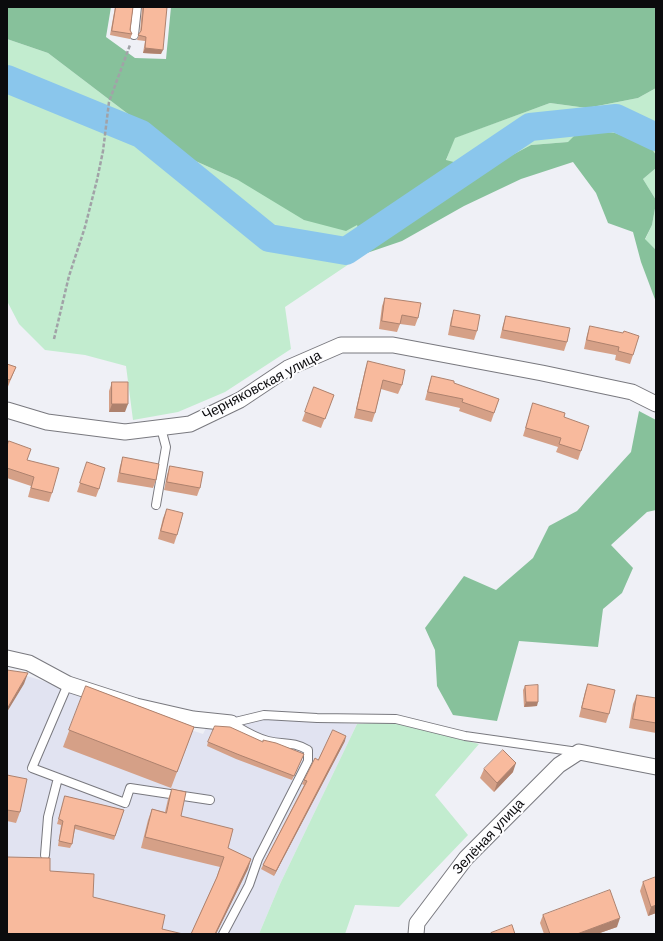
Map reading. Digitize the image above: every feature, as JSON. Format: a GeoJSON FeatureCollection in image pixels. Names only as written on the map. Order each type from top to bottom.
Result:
{"type":"FeatureCollection","features":[{"type":"Feature","properties":{"kind":"street","name":"Черняковская улица"},"geometry":{"type":"LineString","coordinates":[[7,410],[47,422],[125,432],[190,424],[240,400],[288,368],[340,345],[393,345],[542,373],[632,392],[656,404]]}},
{"type":"Feature","properties":{"kind":"street"},"geometry":{"type":"LineString","coordinates":[[7,658],[28,664],[68,684],[136,706],[193,719],[231,723]]}},
{"type":"Feature","properties":{"kind":"street"},"geometry":{"type":"LineString","coordinates":[[579,752],[656,767]]}},
{"type":"Feature","properties":{"kind":"street","name":"Зелёная улица"},"geometry":{"type":"LineString","coordinates":[[416,934],[417,922],[466,858],[559,765],[579,752]]}},
{"type":"Feature","properties":{"kind":"lane"},"geometry":{"type":"LineString","coordinates":[[134,35],[137,7]]}},
{"type":"Feature","properties":{"kind":"lane"},"geometry":{"type":"LineString","coordinates":[[156,505],[166,448],[161,428]]}},
{"type":"Feature","properties":{"kind":"lane"},"geometry":{"type":"LineString","coordinates":[[68,684],[32,768],[124,803],[130,788],[210,800]]}},
{"type":"Feature","properties":{"kind":"lane"},"geometry":{"type":"LineString","coordinates":[[231,723],[264,715],[316,718],[396,718],[465,736],[579,752]]}},
{"type":"Feature","properties":{"kind":"lane"},"geometry":{"type":"LineString","coordinates":[[223,934],[249,885],[258,859],[308,762],[308,750],[299,745],[268,741],[246,732],[231,723]]}},
{"type":"Feature","properties":{"kind":"lane"},"geometry":{"type":"LineString","coordinates":[[45,855],[48,817],[58,778]]}},
{"type":"Feature","properties":{"kind":"path"},"geometry":{"type":"LineString","coordinates":[[54,340],[69,276],[85,226],[97,180],[103,151],[109,102],[134,35]]}},
{"type":"Feature","properties":{"kind":"shaded area"},"geometry":{"type":"Polygon","coordinates":[[[7,670],[203,734],[213,714],[357,724],[280,884],[259,934],[7,934],[7,670]]]}},
{"type":"Feature","properties":{"kind":"green space"},"geometry":{"type":"Polygon","coordinates":[[[7,7],[111,7],[106,37],[135,58],[166,59],[171,7],[656,7],[656,88],[638,98],[587,108],[550,103],[455,138],[446,160],[484,170],[531,145],[568,142],[581,129],[615,133],[650,146],[656,155],[656,168],[643,179],[656,200],[656,203],[652,225],[645,239],[656,250],[656,302],[641,262],[633,232],[608,223],[596,193],[573,162],[521,179],[464,206],[402,241],[364,254],[357,225],[346,231],[304,220],[238,180],[182,155],[48,53],[7,39],[7,7]]]}},
{"type":"Feature","properties":{"kind":"green space"},"geometry":{"type":"Polygon","coordinates":[[[7,39],[48,53],[182,155],[238,180],[357,225],[364,254],[285,307],[291,349],[225,392],[178,412],[133,420],[126,366],[85,355],[45,350],[19,324],[7,301],[7,39]]]}},
{"type":"Feature","properties":{"kind":"green space"},"geometry":{"type":"Polygon","coordinates":[[[656,88],[656,155],[650,146],[568,142],[531,145],[484,170],[446,161],[454,138],[550,103],[587,108],[638,98],[656,88]]]}},
{"type":"Feature","properties":{"kind":"green space"},"geometry":{"type":"Polygon","coordinates":[[[656,168],[656,200],[643,179],[656,168]]]}},
{"type":"Feature","properties":{"kind":"green space"},"geometry":{"type":"Polygon","coordinates":[[[656,203],[656,250],[645,240],[652,225],[656,203]]]}},
{"type":"Feature","properties":{"kind":"green space"},"geometry":{"type":"Polygon","coordinates":[[[639,411],[656,420],[656,510],[647,512],[611,545],[633,568],[622,593],[603,609],[598,647],[519,641],[497,721],[453,715],[437,686],[435,650],[425,628],[464,576],[496,590],[533,558],[549,526],[577,511],[631,452],[639,411]]]}},
{"type":"Feature","properties":{"kind":"green space"},"geometry":{"type":"Polygon","coordinates":[[[392,722],[479,744],[435,795],[468,835],[399,907],[355,905],[345,934],[259,934],[280,884],[357,724],[392,722]]]}},
{"type":"Feature","properties":{"kind":"building"},"geometry":{"type":"Polygon","coordinates":[[[116,7],[133,7],[130,30],[132,34],[112,31],[116,7]]]}},
{"type":"Feature","properties":{"kind":"building"},"geometry":{"type":"Polygon","coordinates":[[[144,7],[167,7],[163,50],[145,48],[146,37],[138,35],[141,31],[144,7]]]}},
{"type":"Feature","properties":{"kind":"building"},"geometry":{"type":"Polygon","coordinates":[[[385,298],[421,303],[418,318],[402,315],[400,324],[382,321],[385,298]]]}},
{"type":"Feature","properties":{"kind":"building"},"geometry":{"type":"Polygon","coordinates":[[[454,310],[480,315],[477,331],[451,326],[454,310]]]}},
{"type":"Feature","properties":{"kind":"building"},"geometry":{"type":"Polygon","coordinates":[[[506,316],[570,328],[567,342],[503,330],[506,316]]]}},
{"type":"Feature","properties":{"kind":"building"},"geometry":{"type":"Polygon","coordinates":[[[590,326],[623,333],[624,331],[639,336],[633,355],[618,351],[619,347],[587,340],[590,326]]]}},
{"type":"Feature","properties":{"kind":"building"},"geometry":{"type":"Polygon","coordinates":[[[368,361],[405,370],[402,385],[383,380],[375,413],[357,409],[368,361]]]}},
{"type":"Feature","properties":{"kind":"building"},"geometry":{"type":"Polygon","coordinates":[[[7,364],[16,367],[10,380],[7,379],[7,364]]]}},
{"type":"Feature","properties":{"kind":"building"},"geometry":{"type":"Polygon","coordinates":[[[432,376],[454,381],[454,383],[499,399],[494,413],[462,402],[463,399],[428,392],[432,376]]]}},
{"type":"Feature","properties":{"kind":"building"},"geometry":{"type":"Polygon","coordinates":[[[112,382],[128,382],[128,404],[112,404],[112,382]]]}},
{"type":"Feature","properties":{"kind":"building"},"geometry":{"type":"Polygon","coordinates":[[[314,387],[334,395],[325,419],[305,412],[314,387]]]}},
{"type":"Feature","properties":{"kind":"building"},"geometry":{"type":"Polygon","coordinates":[[[533,403],[565,413],[564,417],[589,426],[581,451],[559,444],[561,438],[526,428],[533,403]]]}},
{"type":"Feature","properties":{"kind":"building"},"geometry":{"type":"Polygon","coordinates":[[[9,441],[31,449],[27,460],[59,468],[52,493],[31,488],[34,477],[7,468],[7,446],[9,441]]]}},
{"type":"Feature","properties":{"kind":"building"},"geometry":{"type":"Polygon","coordinates":[[[123,457],[159,464],[156,480],[120,473],[123,457]]]}},
{"type":"Feature","properties":{"kind":"building"},"geometry":{"type":"Polygon","coordinates":[[[87,462],[105,468],[99,489],[80,483],[87,462]]]}},
{"type":"Feature","properties":{"kind":"building"},"geometry":{"type":"Polygon","coordinates":[[[170,466],[203,472],[200,488],[167,482],[170,466]]]}},
{"type":"Feature","properties":{"kind":"building"},"geometry":{"type":"Polygon","coordinates":[[[167,509],[183,513],[177,535],[161,531],[167,509]]]}},
{"type":"Feature","properties":{"kind":"building"},"geometry":{"type":"Polygon","coordinates":[[[7,670],[28,673],[7,709],[7,670]]]}},
{"type":"Feature","properties":{"kind":"building"},"geometry":{"type":"Polygon","coordinates":[[[588,684],[615,690],[609,714],[582,708],[588,684]]]}},
{"type":"Feature","properties":{"kind":"building"},"geometry":{"type":"Polygon","coordinates":[[[538,685],[538,702],[526,702],[525,686],[538,685]]]}},
{"type":"Feature","properties":{"kind":"building"},"geometry":{"type":"Polygon","coordinates":[[[86,686],[194,727],[177,772],[69,730],[86,686]]]}},
{"type":"Feature","properties":{"kind":"building"},"geometry":{"type":"Polygon","coordinates":[[[637,695],[656,698],[656,723],[633,719],[637,695]]]}},
{"type":"Feature","properties":{"kind":"building"},"geometry":{"type":"Polygon","coordinates":[[[215,726],[230,727],[263,742],[263,740],[276,743],[304,754],[294,776],[208,742],[215,726]]]}},
{"type":"Feature","properties":{"kind":"building"},"geometry":{"type":"Polygon","coordinates":[[[333,730],[346,736],[276,871],[263,865],[307,781],[304,780],[315,758],[318,760],[333,730]]]}},
{"type":"Feature","properties":{"kind":"building"},"geometry":{"type":"Polygon","coordinates":[[[503,750],[516,763],[497,783],[484,769],[503,750]]]}},
{"type":"Feature","properties":{"kind":"building"},"geometry":{"type":"Polygon","coordinates":[[[7,775],[27,779],[20,812],[7,810],[7,775]]]}},
{"type":"Feature","properties":{"kind":"building"},"geometry":{"type":"Polygon","coordinates":[[[172,789],[186,792],[181,816],[233,829],[228,848],[251,859],[215,934],[191,934],[217,877],[224,857],[145,837],[152,809],[166,813],[172,789]]]}},
{"type":"Feature","properties":{"kind":"building"},"geometry":{"type":"Polygon","coordinates":[[[65,796],[124,810],[115,836],[75,825],[72,844],[59,841],[63,821],[59,819],[65,796]]]}},
{"type":"Feature","properties":{"kind":"building"},"geometry":{"type":"Polygon","coordinates":[[[7,857],[50,858],[50,871],[94,874],[93,897],[165,915],[162,929],[183,934],[7,934],[7,857]]]}},
{"type":"Feature","properties":{"kind":"building"},"geometry":{"type":"Polygon","coordinates":[[[656,877],[656,905],[651,907],[643,882],[656,877]]]}},
{"type":"Feature","properties":{"kind":"building"},"geometry":{"type":"Polygon","coordinates":[[[610,890],[620,918],[577,934],[550,934],[543,915],[610,890]]]}},
{"type":"Feature","properties":{"kind":"building"},"geometry":{"type":"Polygon","coordinates":[[[512,925],[515,934],[491,934],[512,925]]]}},
{"type":"Feature","properties":{"kind":"waterway"},"geometry":{"type":"LineString","coordinates":[[7,79],[141,134],[269,238],[346,251],[530,127],[616,118],[656,137]]}}]}
